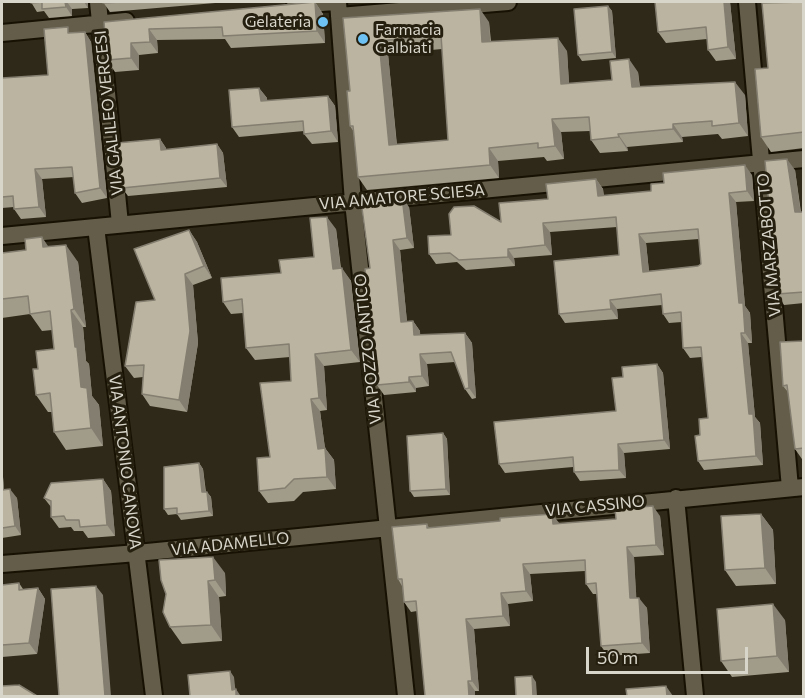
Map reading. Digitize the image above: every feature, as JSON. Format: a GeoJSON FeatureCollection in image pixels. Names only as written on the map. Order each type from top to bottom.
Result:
{"type":"FeatureCollection","features":[{"type":"Feature","properties":{"kind":"street","name":"VIA GALILEO VERCESI"},"geometry":{"type":"LineString","coordinates":[[98,2],[120,224]]}},
{"type":"Feature","properties":{"kind":"street"},"geometry":{"type":"LineString","coordinates":[[277,7],[508,2]]}},
{"type":"Feature","properties":{"kind":"street","name":"VIA MARZABOTTO"},"geometry":{"type":"LineString","coordinates":[[747,2],[797,488]]}},
{"type":"Feature","properties":{"kind":"street","name":"VIA POZZO ANTICO"},"geometry":{"type":"LineString","coordinates":[[337,6],[353,202],[406,696]]}},
{"type":"Feature","properties":{"kind":"street"},"geometry":{"type":"LineString","coordinates":[[2,33],[147,19]]}},
{"type":"Feature","properties":{"kind":"street","name":"VIA AMATORE SCIESA"},"geometry":{"type":"LineString","coordinates":[[2,236],[804,159]]}},
{"type":"Feature","properties":{"kind":"street","name":"VIA ANTONIO CANOVA"},"geometry":{"type":"LineString","coordinates":[[96,227],[154,696]]}},
{"type":"Feature","properties":{"kind":"street","name":"VIA CASSINO"},"geometry":{"type":"LineString","coordinates":[[387,527],[797,488]]}},
{"type":"Feature","properties":{"kind":"street"},"geometry":{"type":"LineString","coordinates":[[676,498],[695,696]]}},
{"type":"Feature","properties":{"kind":"street","name":"VIA ADAMELLO"},"geometry":{"type":"LineString","coordinates":[[2,564],[137,553],[387,527]]}},
{"type":"Feature","properties":{"kind":"building"},"geometry":{"type":"Polygon","coordinates":[[[42,2],[65,2],[66,7],[42,9],[42,2]]]}},
{"type":"Feature","properties":{"kind":"building"},"geometry":{"type":"Polygon","coordinates":[[[315,2],[317,31],[223,36],[222,27],[149,29],[150,42],[131,43],[131,58],[107,60],[104,22],[315,2]]]}},
{"type":"Feature","properties":{"kind":"building"},"geometry":{"type":"Polygon","coordinates":[[[655,2],[724,2],[728,47],[708,50],[706,27],[658,32],[655,2]]]}},
{"type":"Feature","properties":{"kind":"building"},"geometry":{"type":"Polygon","coordinates":[[[804,2],[804,132],[761,137],[755,69],[768,68],[762,3],[804,2]]]}},
{"type":"Feature","properties":{"kind":"building"},"geometry":{"type":"Polygon","coordinates":[[[608,6],[612,52],[578,55],[574,9],[608,6]]]}},
{"type":"Feature","properties":{"kind":"building"},"geometry":{"type":"Polygon","coordinates":[[[480,9],[482,42],[558,38],[561,84],[612,80],[610,61],[629,59],[632,87],[735,82],[739,123],[712,126],[712,121],[673,124],[673,129],[618,134],[619,137],[591,140],[589,117],[552,119],[555,146],[538,148],[538,143],[489,148],[490,165],[358,177],[353,126],[350,126],[347,91],[350,91],[343,18],[480,9]],[[441,35],[379,41],[389,145],[448,140],[441,35]]]}},
{"type":"Feature","properties":{"kind":"building"},"geometry":{"type":"Polygon","coordinates":[[[68,27],[68,33],[85,32],[100,188],[75,193],[72,167],[35,169],[39,207],[14,209],[13,196],[2,197],[2,78],[48,75],[44,29],[68,27]]]}},
{"type":"Feature","properties":{"kind":"building"},"geometry":{"type":"Polygon","coordinates":[[[259,88],[261,101],[328,96],[331,131],[304,134],[303,121],[232,127],[229,90],[259,88]]]}},
{"type":"Feature","properties":{"kind":"building"},"geometry":{"type":"Polygon","coordinates":[[[160,139],[161,150],[217,144],[220,178],[122,188],[117,143],[160,139]]]}},
{"type":"Feature","properties":{"kind":"building"},"geometry":{"type":"Polygon","coordinates":[[[787,159],[795,212],[803,212],[804,292],[777,294],[765,161],[787,159]]]}},
{"type":"Feature","properties":{"kind":"building"},"geometry":{"type":"Polygon","coordinates":[[[745,165],[747,191],[729,193],[739,303],[743,303],[745,333],[741,333],[749,414],[753,414],[756,456],[698,461],[695,436],[700,435],[699,419],[708,418],[701,347],[683,348],[681,312],[663,314],[661,294],[610,300],[611,309],[559,314],[554,261],[619,255],[616,217],[543,223],[545,245],[508,249],[508,257],[459,260],[450,253],[429,254],[428,236],[451,235],[449,214],[454,207],[474,206],[501,222],[499,203],[548,199],[546,184],[596,179],[598,196],[651,191],[651,184],[664,183],[663,173],[745,165]],[[698,229],[639,234],[643,272],[701,264],[698,229]]]}},
{"type":"Feature","properties":{"kind":"building"},"geometry":{"type":"Polygon","coordinates":[[[402,197],[407,238],[393,240],[401,322],[413,321],[414,335],[465,333],[469,388],[465,389],[451,352],[420,354],[422,376],[409,377],[409,382],[377,385],[365,269],[370,268],[361,201],[402,197]]]}},
{"type":"Feature","properties":{"kind":"building"},"geometry":{"type":"Polygon","coordinates":[[[327,217],[333,269],[342,268],[351,350],[315,354],[319,398],[311,399],[318,449],[325,448],[327,477],[294,479],[285,488],[259,491],[257,458],[270,457],[260,383],[291,381],[289,344],[246,348],[242,299],[223,302],[221,278],[281,273],[279,260],[314,257],[310,218],[327,217]]]}},
{"type":"Feature","properties":{"kind":"building"},"geometry":{"type":"Polygon","coordinates":[[[189,230],[204,266],[185,274],[190,331],[179,400],[142,394],[144,365],[125,366],[136,302],[155,300],[134,249],[189,230]]]}},
{"type":"Feature","properties":{"kind":"building"},"geometry":{"type":"Polygon","coordinates":[[[42,237],[43,247],[66,245],[74,309],[71,310],[75,347],[77,347],[81,387],[87,388],[91,428],[54,432],[50,393],[36,395],[33,369],[38,369],[36,351],[54,349],[50,311],[30,314],[28,296],[2,299],[2,253],[26,250],[25,239],[42,237]]]}},
{"type":"Feature","properties":{"kind":"building"},"geometry":{"type":"Polygon","coordinates":[[[804,341],[804,448],[795,449],[787,385],[783,386],[780,342],[804,341]]]}},
{"type":"Feature","properties":{"kind":"building"},"geometry":{"type":"Polygon","coordinates":[[[657,364],[664,440],[618,444],[619,470],[574,472],[573,457],[499,464],[494,422],[616,411],[612,378],[623,377],[622,367],[657,364]]]}},
{"type":"Feature","properties":{"kind":"building"},"geometry":{"type":"Polygon","coordinates":[[[443,433],[446,489],[410,491],[407,436],[443,433]]]}},
{"type":"Feature","properties":{"kind":"building"},"geometry":{"type":"Polygon","coordinates":[[[199,463],[202,492],[207,492],[209,511],[177,514],[177,508],[164,509],[164,467],[199,463]]]}},
{"type":"Feature","properties":{"kind":"building"},"geometry":{"type":"Polygon","coordinates":[[[103,479],[107,525],[80,527],[79,520],[66,520],[64,516],[51,517],[51,501],[44,498],[51,483],[103,479]]]}},
{"type":"Feature","properties":{"kind":"building"},"geometry":{"type":"Polygon","coordinates":[[[10,489],[15,526],[2,528],[2,490],[10,489]]]}},
{"type":"Feature","properties":{"kind":"building"},"geometry":{"type":"Polygon","coordinates":[[[653,506],[656,545],[627,547],[630,598],[639,598],[642,643],[601,646],[596,583],[586,584],[585,560],[523,564],[526,591],[501,593],[503,616],[466,619],[472,681],[468,681],[469,696],[425,696],[416,601],[404,602],[402,579],[398,579],[392,527],[427,524],[427,528],[500,521],[500,518],[552,514],[553,524],[616,519],[615,509],[653,506]]]}},
{"type":"Feature","properties":{"kind":"building"},"geometry":{"type":"Polygon","coordinates":[[[761,514],[765,568],[725,570],[721,516],[761,514]]]}},
{"type":"Feature","properties":{"kind":"building"},"geometry":{"type":"Polygon","coordinates":[[[213,557],[215,580],[208,581],[211,625],[170,627],[163,612],[166,594],[161,580],[159,560],[213,557]]]}},
{"type":"Feature","properties":{"kind":"building"},"geometry":{"type":"Polygon","coordinates":[[[19,583],[19,590],[38,588],[29,643],[2,645],[2,585],[19,583]]]}},
{"type":"Feature","properties":{"kind":"building"},"geometry":{"type":"Polygon","coordinates":[[[96,586],[105,696],[59,696],[51,589],[96,586]]]}},
{"type":"Feature","properties":{"kind":"building"},"geometry":{"type":"Polygon","coordinates":[[[773,604],[777,656],[721,661],[717,609],[773,604]]]}},
{"type":"Feature","properties":{"kind":"building"},"geometry":{"type":"Polygon","coordinates":[[[230,671],[232,690],[236,689],[236,696],[190,696],[188,675],[230,671]]]}},
{"type":"Feature","properties":{"kind":"building"},"geometry":{"type":"Polygon","coordinates":[[[532,676],[533,696],[516,696],[515,677],[532,676]]]}},
{"type":"Feature","properties":{"kind":"building"},"geometry":{"type":"Polygon","coordinates":[[[19,685],[37,696],[2,696],[2,686],[19,685]]]}},
{"type":"Feature","properties":{"kind":"building"},"geometry":{"type":"Polygon","coordinates":[[[666,686],[667,696],[627,696],[626,689],[666,686]]]}},
{"type":"Feature","properties":{"kind":"place","name":"Gelateria"},"geometry":{"type":"Point","coordinates":[323,22]}},
{"type":"Feature","properties":{"kind":"place","name":"Farmacia Galbiati"},"geometry":{"type":"Point","coordinates":[363,39]}}]}
